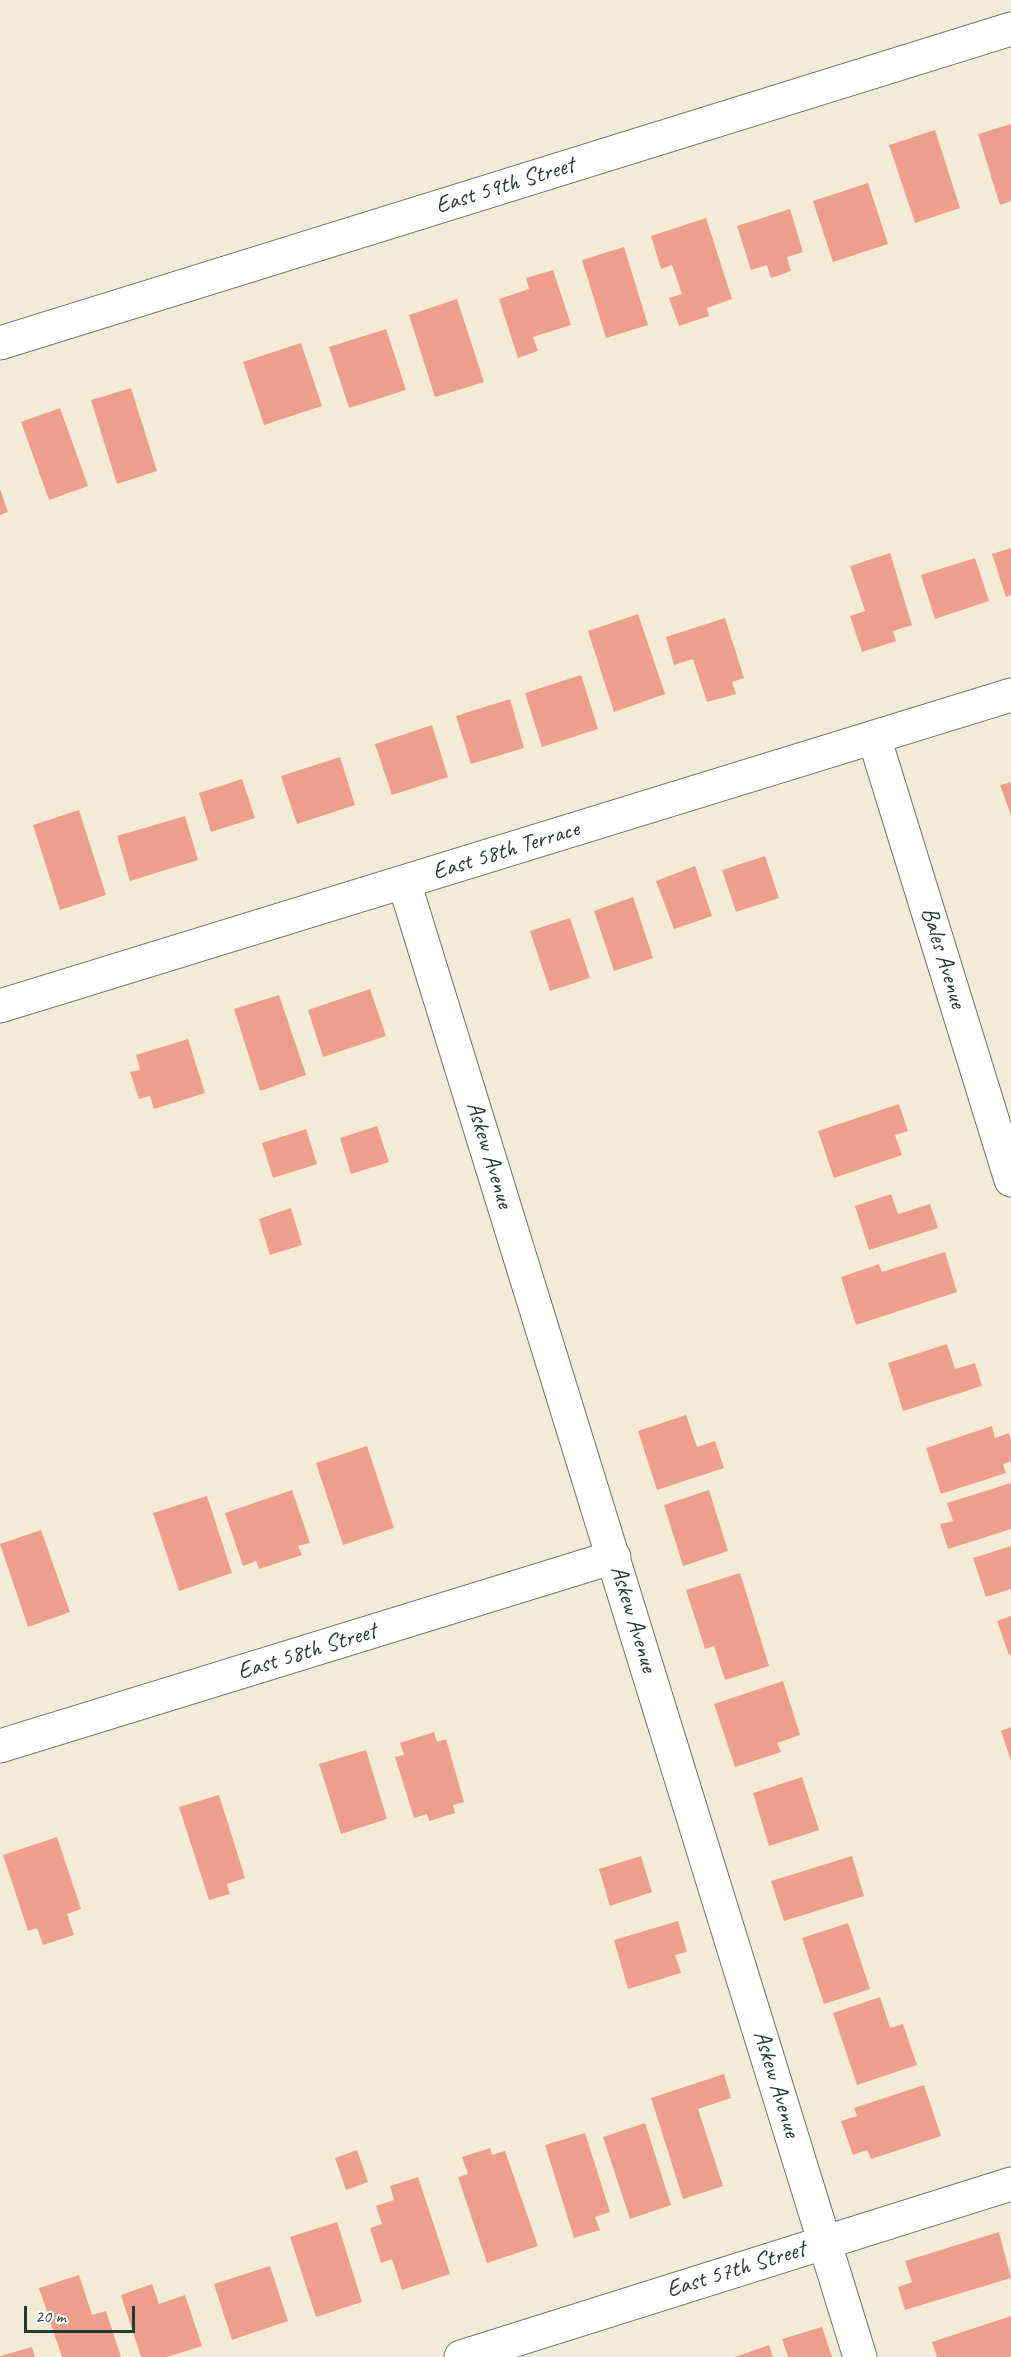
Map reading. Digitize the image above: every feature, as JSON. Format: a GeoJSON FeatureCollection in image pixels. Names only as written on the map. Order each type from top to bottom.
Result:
{"type":"FeatureCollection","features":[{"type":"Feature","properties":{"kind":"street","name":"East 59th Street"},"geometry":{"type":"LineString","coordinates":[[0,343],[1011,29]]}},
{"type":"Feature","properties":{"kind":"street","name":"East 58th Terrace"},"geometry":{"type":"LineString","coordinates":[[0,1006],[1011,695]]}},
{"type":"Feature","properties":{"kind":"street","name":"Bales Avenue"},"geometry":{"type":"LineString","coordinates":[[874,737],[1011,1180]]}},
{"type":"Feature","properties":{"kind":"street","name":"Askew Avenue"},"geometry":{"type":"LineString","coordinates":[[404,882],[860,2357]]}},
{"type":"Feature","properties":{"kind":"street","name":"East 58th Street"},"geometry":{"type":"LineString","coordinates":[[0,1746],[614,1557]]}},
{"type":"Feature","properties":{"kind":"street","name":"East 57th Street"},"geometry":{"type":"LineString","coordinates":[[461,2357],[1011,2184]]}},
{"type":"Feature","properties":{"kind":"building"},"geometry":{"type":"Polygon","coordinates":[[[1011,124],[1011,201],[1000,205],[978,134],[1011,124]]]}},
{"type":"Feature","properties":{"kind":"building"},"geometry":{"type":"Polygon","coordinates":[[[935,130],[960,208],[915,223],[889,145],[935,130]]]}},
{"type":"Feature","properties":{"kind":"building"},"geometry":{"type":"Polygon","coordinates":[[[868,183],[888,244],[833,262],[813,201],[868,183]]]}},
{"type":"Feature","properties":{"kind":"building"},"geometry":{"type":"Polygon","coordinates":[[[790,209],[803,252],[787,257],[791,271],[771,278],[767,265],[751,270],[737,226],[790,209]]]}},
{"type":"Feature","properties":{"kind":"building"},"geometry":{"type":"Polygon","coordinates":[[[706,218],[732,299],[707,308],[709,316],[679,326],[669,298],[682,294],[672,265],[661,269],[651,236],[706,218]]]}},
{"type":"Feature","properties":{"kind":"building"},"geometry":{"type":"Polygon","coordinates":[[[624,247],[648,325],[606,338],[582,260],[624,247]]]}},
{"type":"Feature","properties":{"kind":"building"},"geometry":{"type":"Polygon","coordinates":[[[553,270],[571,325],[533,337],[538,351],[518,358],[499,299],[529,289],[526,278],[553,270]]]}},
{"type":"Feature","properties":{"kind":"building"},"geometry":{"type":"Polygon","coordinates":[[[457,299],[484,382],[435,397],[409,315],[457,299]]]}},
{"type":"Feature","properties":{"kind":"building"},"geometry":{"type":"Polygon","coordinates":[[[386,329],[406,390],[349,408],[329,347],[386,329]]]}},
{"type":"Feature","properties":{"kind":"building"},"geometry":{"type":"Polygon","coordinates":[[[301,343],[322,406],[264,425],[243,362],[301,343]]]}},
{"type":"Feature","properties":{"kind":"building"},"geometry":{"type":"Polygon","coordinates":[[[131,388],[157,471],[117,484],[91,400],[131,388]]]}},
{"type":"Feature","properties":{"kind":"building"},"geometry":{"type":"Polygon","coordinates":[[[60,408],[88,486],[49,500],[21,422],[60,408]]]}},
{"type":"Feature","properties":{"kind":"building"},"geometry":{"type":"Polygon","coordinates":[[[0,489],[8,512],[0,515],[0,489]]]}},
{"type":"Feature","properties":{"kind":"building"},"geometry":{"type":"Polygon","coordinates":[[[1011,548],[1011,595],[1006,597],[992,554],[1011,548]]]}},
{"type":"Feature","properties":{"kind":"building"},"geometry":{"type":"Polygon","coordinates":[[[890,553],[912,625],[893,631],[896,641],[862,652],[850,616],[865,611],[850,566],[890,553]]]}},
{"type":"Feature","properties":{"kind":"building"},"geometry":{"type":"Polygon","coordinates":[[[975,558],[989,601],[935,619],[921,575],[975,558]]]}},
{"type":"Feature","properties":{"kind":"building"},"geometry":{"type":"Polygon","coordinates":[[[638,614],[665,694],[614,712],[588,631],[638,614]]]}},
{"type":"Feature","properties":{"kind":"building"},"geometry":{"type":"Polygon","coordinates":[[[725,618],[744,678],[732,682],[736,694],[707,702],[693,659],[674,665],[666,637],[725,618]]]}},
{"type":"Feature","properties":{"kind":"building"},"geometry":{"type":"Polygon","coordinates":[[[581,675],[598,729],[542,747],[525,693],[581,675]]]}},
{"type":"Feature","properties":{"kind":"building"},"geometry":{"type":"Polygon","coordinates":[[[510,699],[524,748],[471,764],[456,716],[510,699]]]}},
{"type":"Feature","properties":{"kind":"building"},"geometry":{"type":"Polygon","coordinates":[[[432,725],[448,777],[392,795],[375,744],[432,725]]]}},
{"type":"Feature","properties":{"kind":"building"},"geometry":{"type":"Polygon","coordinates":[[[340,757],[355,805],[297,824],[281,776],[340,757]]]}},
{"type":"Feature","properties":{"kind":"building"},"geometry":{"type":"Polygon","coordinates":[[[242,779],[255,818],[211,832],[199,793],[242,779]]]}},
{"type":"Feature","properties":{"kind":"building"},"geometry":{"type":"Polygon","coordinates":[[[1011,782],[1011,815],[1000,785],[1011,782]]]}},
{"type":"Feature","properties":{"kind":"building"},"geometry":{"type":"Polygon","coordinates":[[[79,810],[106,895],[60,910],[33,825],[79,810]]]}},
{"type":"Feature","properties":{"kind":"building"},"geometry":{"type":"Polygon","coordinates":[[[185,816],[198,860],[130,881],[117,836],[185,816]]]}},
{"type":"Feature","properties":{"kind":"building"},"geometry":{"type":"Polygon","coordinates":[[[765,856],[779,898],[736,912],[722,870],[765,856]]]}},
{"type":"Feature","properties":{"kind":"building"},"geometry":{"type":"Polygon","coordinates":[[[695,866],[712,916],[674,929],[656,881],[695,866]]]}},
{"type":"Feature","properties":{"kind":"building"},"geometry":{"type":"Polygon","coordinates":[[[633,897],[653,958],[614,971],[594,911],[633,897]]]}},
{"type":"Feature","properties":{"kind":"building"},"geometry":{"type":"Polygon","coordinates":[[[570,918],[590,978],[550,991],[530,931],[570,918]]]}},
{"type":"Feature","properties":{"kind":"building"},"geometry":{"type":"Polygon","coordinates":[[[370,989],[386,1036],[323,1057],[308,1010],[370,989]]]}},
{"type":"Feature","properties":{"kind":"building"},"geometry":{"type":"Polygon","coordinates":[[[279,995],[306,1075],[260,1091],[234,1009],[279,995]]]}},
{"type":"Feature","properties":{"kind":"building"},"geometry":{"type":"Polygon","coordinates":[[[188,1039],[205,1093],[154,1109],[150,1096],[139,1099],[130,1072],[140,1070],[136,1055],[188,1039]]]}},
{"type":"Feature","properties":{"kind":"building"},"geometry":{"type":"Polygon","coordinates":[[[899,1104],[908,1131],[895,1135],[902,1155],[834,1178],[818,1131],[899,1104]]]}},
{"type":"Feature","properties":{"kind":"building"},"geometry":{"type":"Polygon","coordinates":[[[377,1126],[389,1162],[351,1174],[340,1138],[377,1126]]]}},
{"type":"Feature","properties":{"kind":"building"},"geometry":{"type":"Polygon","coordinates":[[[306,1129],[317,1164],[273,1178],[262,1143],[306,1129]]]}},
{"type":"Feature","properties":{"kind":"building"},"geometry":{"type":"Polygon","coordinates":[[[891,1194],[898,1214],[930,1204],[938,1228],[869,1250],[855,1206],[891,1194]]]}},
{"type":"Feature","properties":{"kind":"building"},"geometry":{"type":"Polygon","coordinates":[[[291,1208],[302,1245],[270,1255],[259,1219],[291,1208]]]}},
{"type":"Feature","properties":{"kind":"building"},"geometry":{"type":"Polygon","coordinates":[[[945,1252],[957,1292],[856,1325],[841,1277],[879,1264],[882,1272],[945,1252]]]}},
{"type":"Feature","properties":{"kind":"building"},"geometry":{"type":"Polygon","coordinates":[[[947,1344],[955,1369],[975,1363],[982,1386],[903,1411],[888,1363],[947,1344]]]}},
{"type":"Feature","properties":{"kind":"building"},"geometry":{"type":"Polygon","coordinates":[[[686,1415],[697,1447],[715,1441],[724,1468],[657,1490],[638,1431],[686,1415]]]}},
{"type":"Feature","properties":{"kind":"building"},"geometry":{"type":"Polygon","coordinates":[[[992,1426],[995,1438],[1009,1433],[1011,1461],[1003,1464],[1006,1473],[941,1494],[926,1448],[992,1426]]]}},
{"type":"Feature","properties":{"kind":"building"},"geometry":{"type":"Polygon","coordinates":[[[367,1446],[394,1528],[343,1545],[316,1463],[367,1446]]]}},
{"type":"Feature","properties":{"kind":"building"},"geometry":{"type":"Polygon","coordinates":[[[1011,1483],[1011,1529],[948,1549],[940,1524],[953,1521],[947,1503],[1011,1483]]]}},
{"type":"Feature","properties":{"kind":"building"},"geometry":{"type":"Polygon","coordinates":[[[292,1490],[310,1543],[298,1546],[302,1555],[259,1569],[256,1561],[243,1566],[225,1513],[292,1490]]]}},
{"type":"Feature","properties":{"kind":"building"},"geometry":{"type":"Polygon","coordinates":[[[709,1490],[728,1551],[683,1566],[664,1505],[709,1490]]]}},
{"type":"Feature","properties":{"kind":"building"},"geometry":{"type":"Polygon","coordinates":[[[207,1496],[232,1573],[179,1591],[153,1513],[207,1496]]]}},
{"type":"Feature","properties":{"kind":"building"},"geometry":{"type":"Polygon","coordinates":[[[41,1530],[70,1612],[28,1627],[0,1544],[41,1530]]]}},
{"type":"Feature","properties":{"kind":"building"},"geometry":{"type":"Polygon","coordinates":[[[1011,1546],[1011,1589],[986,1597],[973,1558],[1011,1546]]]}},
{"type":"Feature","properties":{"kind":"building"},"geometry":{"type":"Polygon","coordinates":[[[740,1573],[769,1666],[725,1680],[714,1646],[705,1649],[686,1590],[740,1573]]]}},
{"type":"Feature","properties":{"kind":"building"},"geometry":{"type":"Polygon","coordinates":[[[1011,1616],[1011,1655],[1009,1655],[997,1621],[1011,1616]]]}},
{"type":"Feature","properties":{"kind":"building"},"geometry":{"type":"Polygon","coordinates":[[[783,1681],[800,1735],[777,1743],[781,1752],[735,1767],[714,1704],[783,1681]]]}},
{"type":"Feature","properties":{"kind":"building"},"geometry":{"type":"Polygon","coordinates":[[[1011,1727],[1011,1761],[1001,1731],[1011,1727]]]}},
{"type":"Feature","properties":{"kind":"building"},"geometry":{"type":"Polygon","coordinates":[[[434,1732],[437,1742],[446,1739],[464,1802],[453,1805],[455,1813],[429,1821],[427,1814],[414,1818],[395,1757],[404,1755],[400,1743],[434,1732]]]}},
{"type":"Feature","properties":{"kind":"building"},"geometry":{"type":"Polygon","coordinates":[[[366,1750],[387,1819],[341,1834],[319,1764],[366,1750]]]}},
{"type":"Feature","properties":{"kind":"building"},"geometry":{"type":"Polygon","coordinates":[[[802,1777],[819,1830],[769,1846],[753,1793],[802,1777]]]}},
{"type":"Feature","properties":{"kind":"building"},"geometry":{"type":"Polygon","coordinates":[[[219,1795],[245,1878],[227,1884],[230,1894],[209,1900],[179,1807],[219,1795]]]}},
{"type":"Feature","properties":{"kind":"building"},"geometry":{"type":"Polygon","coordinates":[[[57,1837],[81,1909],[67,1914],[74,1935],[43,1945],[37,1928],[28,1931],[3,1855],[57,1837]]]}},
{"type":"Feature","properties":{"kind":"building"},"geometry":{"type":"Polygon","coordinates":[[[641,1856],[652,1892],[610,1906],[599,1869],[641,1856]]]}},
{"type":"Feature","properties":{"kind":"building"},"geometry":{"type":"Polygon","coordinates":[[[852,1856],[864,1896],[784,1921],[771,1881],[852,1856]]]}},
{"type":"Feature","properties":{"kind":"building"},"geometry":{"type":"Polygon","coordinates":[[[678,1921],[687,1952],[675,1955],[681,1973],[628,1989],[614,1940],[678,1921]]]}},
{"type":"Feature","properties":{"kind":"building"},"geometry":{"type":"Polygon","coordinates":[[[848,1923],[870,1989],[824,2004],[802,1938],[848,1923]]]}},
{"type":"Feature","properties":{"kind":"building"},"geometry":{"type":"Polygon","coordinates":[[[880,1997],[890,2028],[903,2024],[917,2065],[857,2085],[833,2013],[880,1997]]]}},
{"type":"Feature","properties":{"kind":"building"},"geometry":{"type":"Polygon","coordinates":[[[724,2074],[731,2098],[698,2109],[723,2186],[683,2199],[651,2098],[724,2074]]]}},
{"type":"Feature","properties":{"kind":"building"},"geometry":{"type":"Polygon","coordinates":[[[924,2085],[941,2136],[871,2159],[867,2150],[853,2155],[841,2121],[857,2116],[854,2108],[924,2085]]]}},
{"type":"Feature","properties":{"kind":"building"},"geometry":{"type":"Polygon","coordinates":[[[645,2123],[671,2205],[630,2219],[603,2137],[645,2123]]]}},
{"type":"Feature","properties":{"kind":"building"},"geometry":{"type":"Polygon","coordinates":[[[585,2133],[610,2212],[595,2217],[600,2230],[574,2238],[545,2145],[585,2133]]]}},
{"type":"Feature","properties":{"kind":"building"},"geometry":{"type":"Polygon","coordinates":[[[490,2148],[492,2155],[505,2151],[538,2246],[487,2263],[458,2177],[468,2174],[462,2157],[490,2148]]]}},
{"type":"Feature","properties":{"kind":"building"},"geometry":{"type":"Polygon","coordinates":[[[357,2150],[368,2182],[346,2190],[335,2158],[357,2150]]]}},
{"type":"Feature","properties":{"kind":"building"},"geometry":{"type":"Polygon","coordinates":[[[418,2177],[450,2274],[402,2290],[392,2259],[381,2263],[370,2228],[382,2224],[376,2206],[394,2200],[390,2186],[418,2177]]]}},
{"type":"Feature","properties":{"kind":"building"},"geometry":{"type":"Polygon","coordinates":[[[337,2222],[362,2302],[316,2317],[290,2237],[337,2222]]]}},
{"type":"Feature","properties":{"kind":"building"},"geometry":{"type":"Polygon","coordinates":[[[999,2232],[1011,2278],[905,2310],[898,2287],[912,2282],[905,2261],[999,2232]]]}},
{"type":"Feature","properties":{"kind":"building"},"geometry":{"type":"Polygon","coordinates":[[[270,2266],[288,2321],[232,2340],[214,2284],[270,2266]]]}},
{"type":"Feature","properties":{"kind":"building"},"geometry":{"type":"Polygon","coordinates":[[[79,2275],[92,2315],[106,2311],[121,2357],[62,2357],[39,2288],[79,2275]]]}},
{"type":"Feature","properties":{"kind":"building"},"geometry":{"type":"Polygon","coordinates":[[[152,2284],[159,2304],[185,2295],[202,2346],[167,2357],[141,2357],[121,2295],[152,2284]]]}},
{"type":"Feature","properties":{"kind":"building"},"geometry":{"type":"Polygon","coordinates":[[[1011,2316],[1011,2357],[937,2357],[932,2342],[1011,2316]]]}},
{"type":"Feature","properties":{"kind":"building"},"geometry":{"type":"Polygon","coordinates":[[[822,2327],[832,2357],[788,2357],[782,2339],[822,2327]]]}},
{"type":"Feature","properties":{"kind":"building"},"geometry":{"type":"Polygon","coordinates":[[[769,2345],[773,2357],[735,2357],[769,2345]]]}},
{"type":"Feature","properties":{"kind":"building"},"geometry":{"type":"Polygon","coordinates":[[[32,2347],[35,2357],[0,2357],[0,2356],[32,2347]]]}}]}
